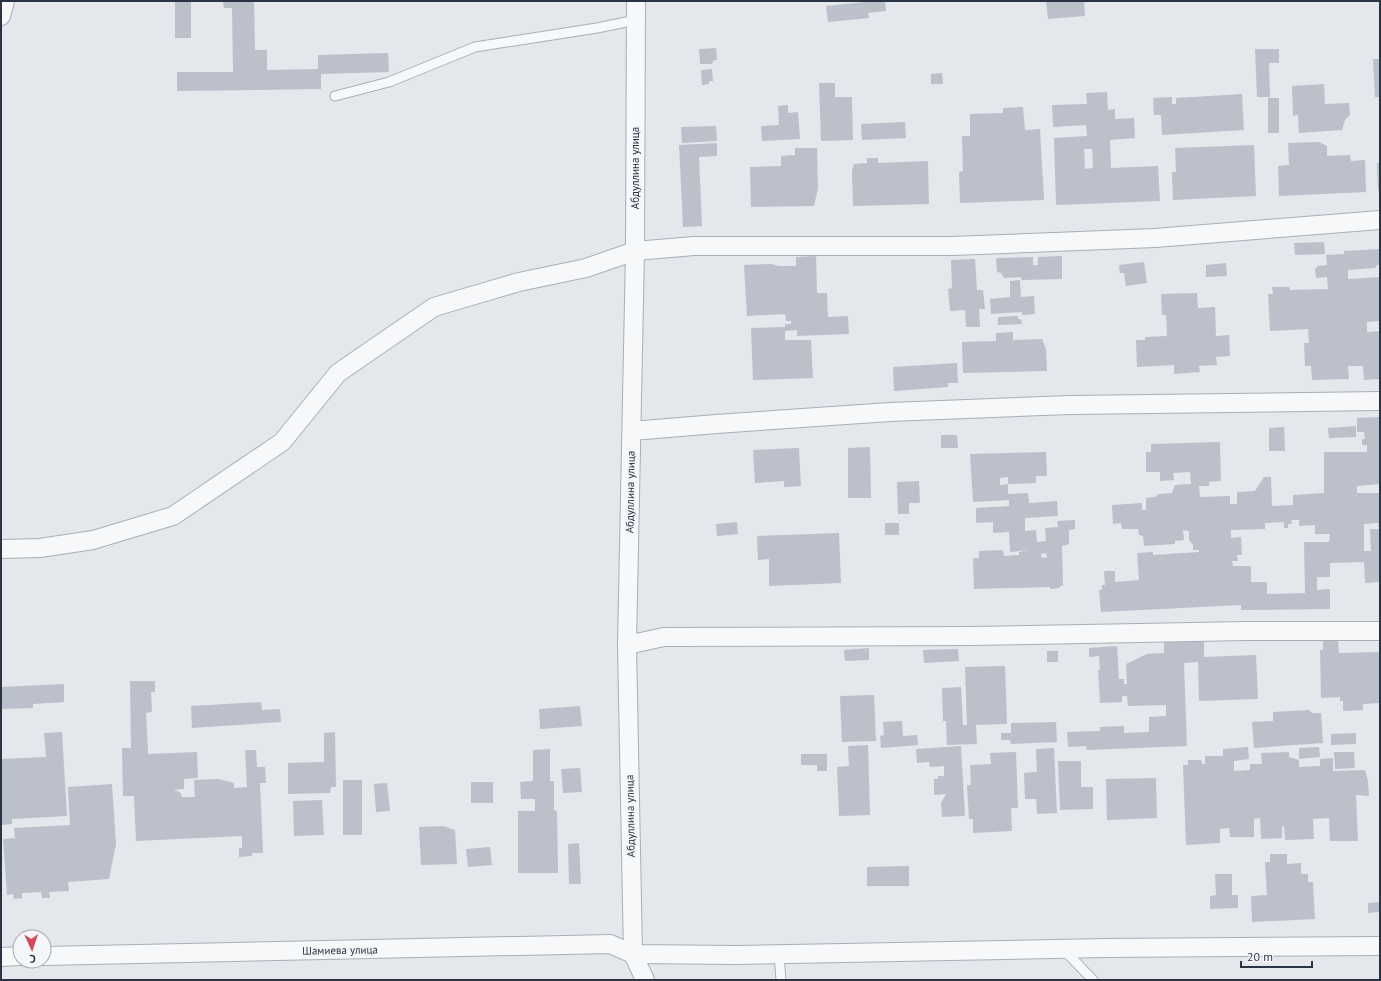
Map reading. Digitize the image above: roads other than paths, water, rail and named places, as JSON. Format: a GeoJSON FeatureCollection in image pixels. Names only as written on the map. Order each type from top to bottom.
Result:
{"type":"FeatureCollection","features":[{"type":"Feature","properties":{"kind":"street"},"geometry":{"type":"LineString","coordinates":[[1,16],[5,1]]}},
{"type":"Feature","properties":{"kind":"street","name":"Абдуллина улица"},"geometry":{"type":"LineString","coordinates":[[636,1],[635,251],[627,645],[634,954],[645,980]]}},
{"type":"Feature","properties":{"kind":"street"},"geometry":{"type":"LineString","coordinates":[[1,549],[40,548],[93,540],[173,516],[282,442],[338,372],[434,307],[519,282],[586,268],[635,251],[694,246],[952,246],[1155,238],[1380,220]]}},
{"type":"Feature","properties":{"kind":"street"},"geometry":{"type":"LineString","coordinates":[[632,431],[724,423],[890,412],[1070,405],[1380,401]]}},
{"type":"Feature","properties":{"kind":"street"},"geometry":{"type":"LineString","coordinates":[[627,645],[664,637],[971,636],[1247,631],[1380,631]]}},
{"type":"Feature","properties":{"kind":"street","name":"Шамиева улица"},"geometry":{"type":"LineString","coordinates":[[52,956],[610,944],[634,954]]}},
{"type":"Feature","properties":{"kind":"street"},"geometry":{"type":"LineString","coordinates":[[634,954],[736,955],[1063,949],[1380,946]]}},
{"type":"Feature","properties":{"kind":"street"},"geometry":{"type":"LineString","coordinates":[[1,957],[12,956]]}},
{"type":"Feature","properties":{"kind":"lane"},"geometry":{"type":"LineString","coordinates":[[335,96],[389,82],[476,47],[597,28],[636,20]]}},
{"type":"Feature","properties":{"kind":"lane"},"geometry":{"type":"LineString","coordinates":[[1063,949],[1093,980]]}},
{"type":"Feature","properties":{"kind":"lane"},"geometry":{"type":"LineString","coordinates":[[779,954],[781,980]]}}]}
